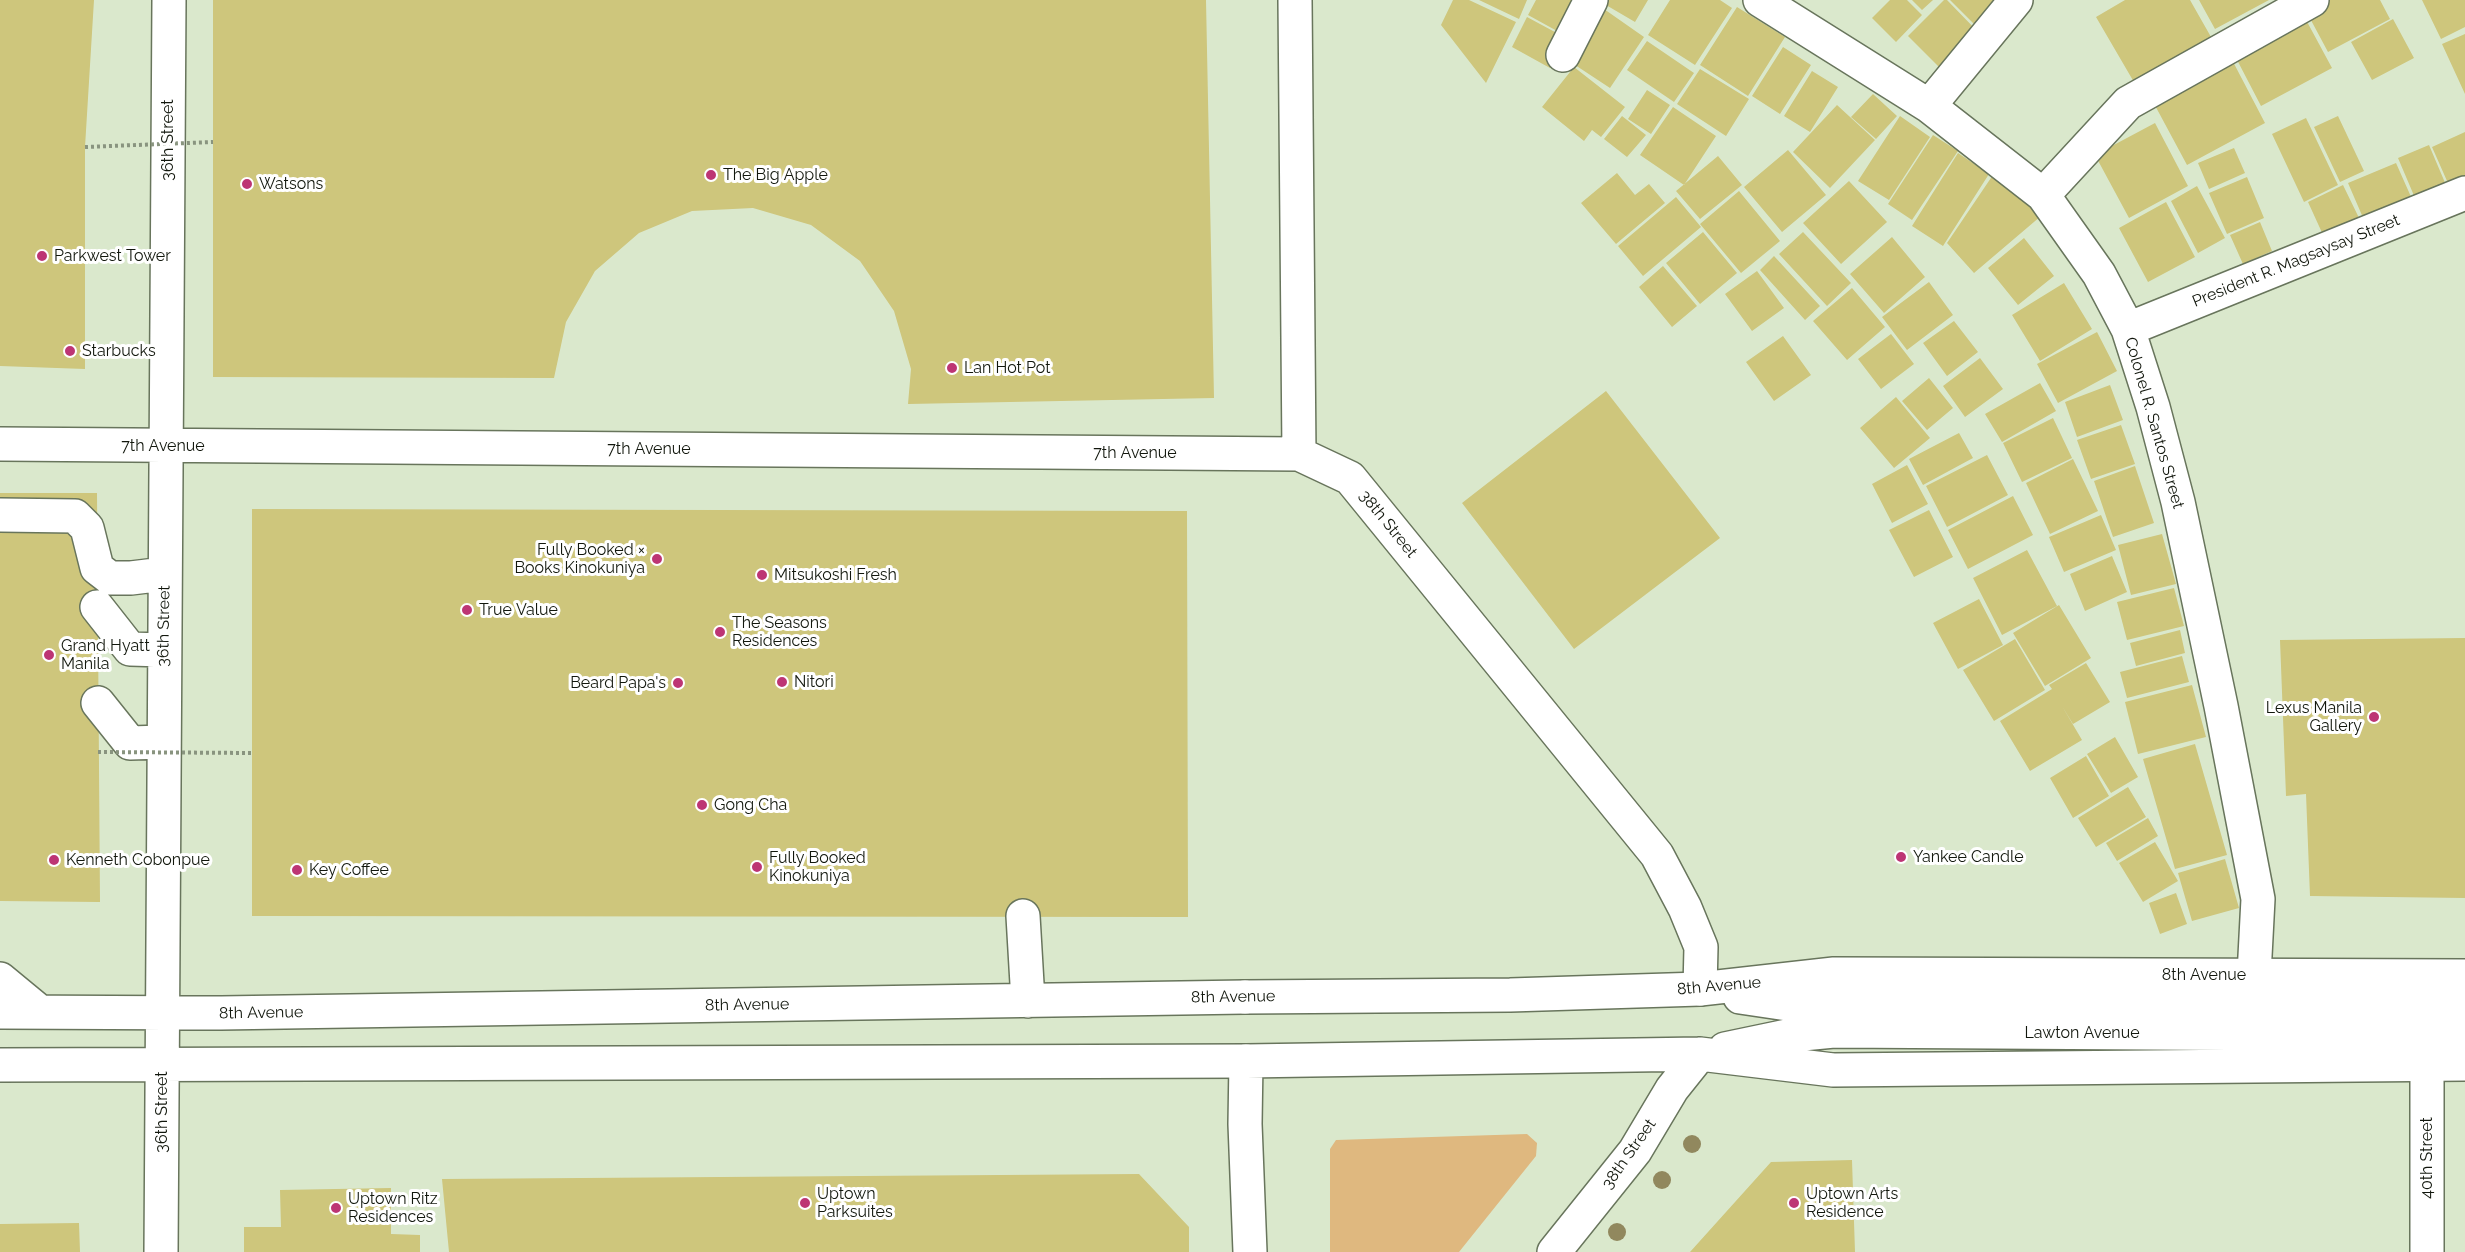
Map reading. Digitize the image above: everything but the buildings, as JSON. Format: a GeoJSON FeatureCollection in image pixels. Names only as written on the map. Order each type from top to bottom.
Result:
{"type":"FeatureCollection","features":[{"type":"Feature","properties":{"kind":"street","name":"36th Street"},"geometry":{"type":"LineString","coordinates":[[161,1252],[169,0]]}},
{"type":"Feature","properties":{"kind":"street"},"geometry":{"type":"LineString","coordinates":[[1295,0],[1299,454]]}},
{"type":"Feature","properties":{"kind":"street"},"geometry":{"type":"LineString","coordinates":[[1563,56],[1591,0]]}},
{"type":"Feature","properties":{"kind":"street"},"geometry":{"type":"LineString","coordinates":[[1929,106],[2016,0]]}},
{"type":"Feature","properties":{"kind":"street"},"geometry":{"type":"LineString","coordinates":[[2043,195],[2128,103],[2312,0]]}},
{"type":"Feature","properties":{"kind":"street","name":"Colonel R. Santos Street"},"geometry":{"type":"LineString","coordinates":[[1771,3],[1929,106],[2043,195],[2099,274],[2128,329],[2153,407],[2178,502],[2230,752],[2258,899],[2254,975]]}},
{"type":"Feature","properties":{"kind":"street","name":"President R. Magsaysay Street"},"geometry":{"type":"LineString","coordinates":[[2128,329],[2465,193]]}},
{"type":"Feature","properties":{"kind":"street","name":"7th Avenue"},"geometry":{"type":"LineString","coordinates":[[0,444],[1299,454]]}},
{"type":"Feature","properties":{"kind":"street","name":"38th Street"},"geometry":{"type":"LineString","coordinates":[[1299,454],[1350,478],[1657,855],[1685,908],[1701,947],[1700,989]]}},
{"type":"Feature","properties":{"kind":"street"},"geometry":{"type":"LineString","coordinates":[[0,515],[75,516],[87,528],[97,568],[110,578],[164,574]]}},
{"type":"Feature","properties":{"kind":"street"},"geometry":{"type":"LineString","coordinates":[[97,607],[130,649],[164,650]]}},
{"type":"Feature","properties":{"kind":"street"},"geometry":{"type":"LineString","coordinates":[[98,703],[130,743],[163,742]]}},
{"type":"Feature","properties":{"kind":"street"},"geometry":{"type":"LineString","coordinates":[[1023,916],[1028,1001]]}},
{"type":"Feature","properties":{"kind":"street","name":"8th Avenue"},"geometry":{"type":"LineString","coordinates":[[0,1012],[163,1013],[1510,995],[1700,989],[1834,974],[2465,976]]}},
{"type":"Feature","properties":{"kind":"street"},"geometry":{"type":"LineString","coordinates":[[0,979],[40,1012]]}},
{"type":"Feature","properties":{"kind":"street","name":"Lawton Avenue"},"geometry":{"type":"LineString","coordinates":[[1700,989],[1794,1005],[1824,1006],[2465,1008]]}},
{"type":"Feature","properties":{"kind":"street","name":"Lawton Avenue"},"geometry":{"type":"LineString","coordinates":[[1700,1054],[1756,1041],[1834,1031],[2465,1035]]}},
{"type":"Feature","properties":{"kind":"street"},"geometry":{"type":"LineString","coordinates":[[0,1065],[1246,1061],[1700,1054],[1833,1070],[2465,1064]]}},
{"type":"Feature","properties":{"kind":"street","name":"38th Street"},"geometry":{"type":"LineString","coordinates":[[1554,1252],[1635,1151],[1672,1089],[1700,1054]]}},
{"type":"Feature","properties":{"kind":"street"},"geometry":{"type":"LineString","coordinates":[[1246,1061],[1245,1124],[1250,1252]]}},
{"type":"Feature","properties":{"kind":"street","name":"40th Street"},"geometry":{"type":"LineString","coordinates":[[2427,1064],[2427,1252]]}},
{"type":"Feature","properties":{"kind":"path"},"geometry":{"type":"LineString","coordinates":[[85,147],[213,142]]}},
{"type":"Feature","properties":{"kind":"path"},"geometry":{"type":"LineString","coordinates":[[98,752],[252,753]]}},
{"type":"Feature","properties":{"kind":"shaded area"},"geometry":{"type":"Polygon","coordinates":[[[1527,1134],[1537,1143],[1536,1156],[1459,1252],[1330,1252],[1330,1149],[1336,1140],[1527,1134]]]}},
{"type":"Feature","properties":{"kind":"place","name":"The Big Apple"},"geometry":{"type":"Point","coordinates":[711,175]}},
{"type":"Feature","properties":{"kind":"place","name":"Watsons"},"geometry":{"type":"Point","coordinates":[247,184]}},
{"type":"Feature","properties":{"kind":"place","name":"Parkwest Tower"},"geometry":{"type":"Point","coordinates":[42,256]}},
{"type":"Feature","properties":{"kind":"place","name":"Starbucks"},"geometry":{"type":"Point","coordinates":[70,351]}},
{"type":"Feature","properties":{"kind":"place","name":"Lan Hot Pot"},"geometry":{"type":"Point","coordinates":[952,368]}},
{"type":"Feature","properties":{"kind":"place","name":"Fully Booked × Books Kinokuniya"},"geometry":{"type":"Point","coordinates":[657,559]}},
{"type":"Feature","properties":{"kind":"place","name":"Mitsukoshi Fresh"},"geometry":{"type":"Point","coordinates":[762,575]}},
{"type":"Feature","properties":{"kind":"place","name":"True Value"},"geometry":{"type":"Point","coordinates":[467,610]}},
{"type":"Feature","properties":{"kind":"place","name":"The Seasons Residences"},"geometry":{"type":"Point","coordinates":[720,632]}},
{"type":"Feature","properties":{"kind":"place","name":"Grand Hyatt Manila"},"geometry":{"type":"Point","coordinates":[49,655]}},
{"type":"Feature","properties":{"kind":"place","name":"Nitori"},"geometry":{"type":"Point","coordinates":[782,682]}},
{"type":"Feature","properties":{"kind":"place","name":"Beard Papa's"},"geometry":{"type":"Point","coordinates":[678,683]}},
{"type":"Feature","properties":{"kind":"place","name":"Lexus Manila Gallery"},"geometry":{"type":"Point","coordinates":[2374,717]}},
{"type":"Feature","properties":{"kind":"place","name":"Gong Cha"},"geometry":{"type":"Point","coordinates":[702,805]}},
{"type":"Feature","properties":{"kind":"place","name":"Yankee Candle"},"geometry":{"type":"Point","coordinates":[1901,857]}},
{"type":"Feature","properties":{"kind":"place","name":"Kenneth Cobonpue"},"geometry":{"type":"Point","coordinates":[54,860]}},
{"type":"Feature","properties":{"kind":"place","name":"Fully Booked Kinokuniya"},"geometry":{"type":"Point","coordinates":[757,867]}},
{"type":"Feature","properties":{"kind":"place","name":"Key Coffee"},"geometry":{"type":"Point","coordinates":[297,870]}},
{"type":"Feature","properties":{"kind":"place","name":"Uptown Parksuites"},"geometry":{"type":"Point","coordinates":[805,1203]}},
{"type":"Feature","properties":{"kind":"place","name":"Uptown Arts Residence"},"geometry":{"type":"Point","coordinates":[1794,1203]}},
{"type":"Feature","properties":{"kind":"place","name":"Uptown Ritz Residences"},"geometry":{"type":"Point","coordinates":[336,1208]}}]}
